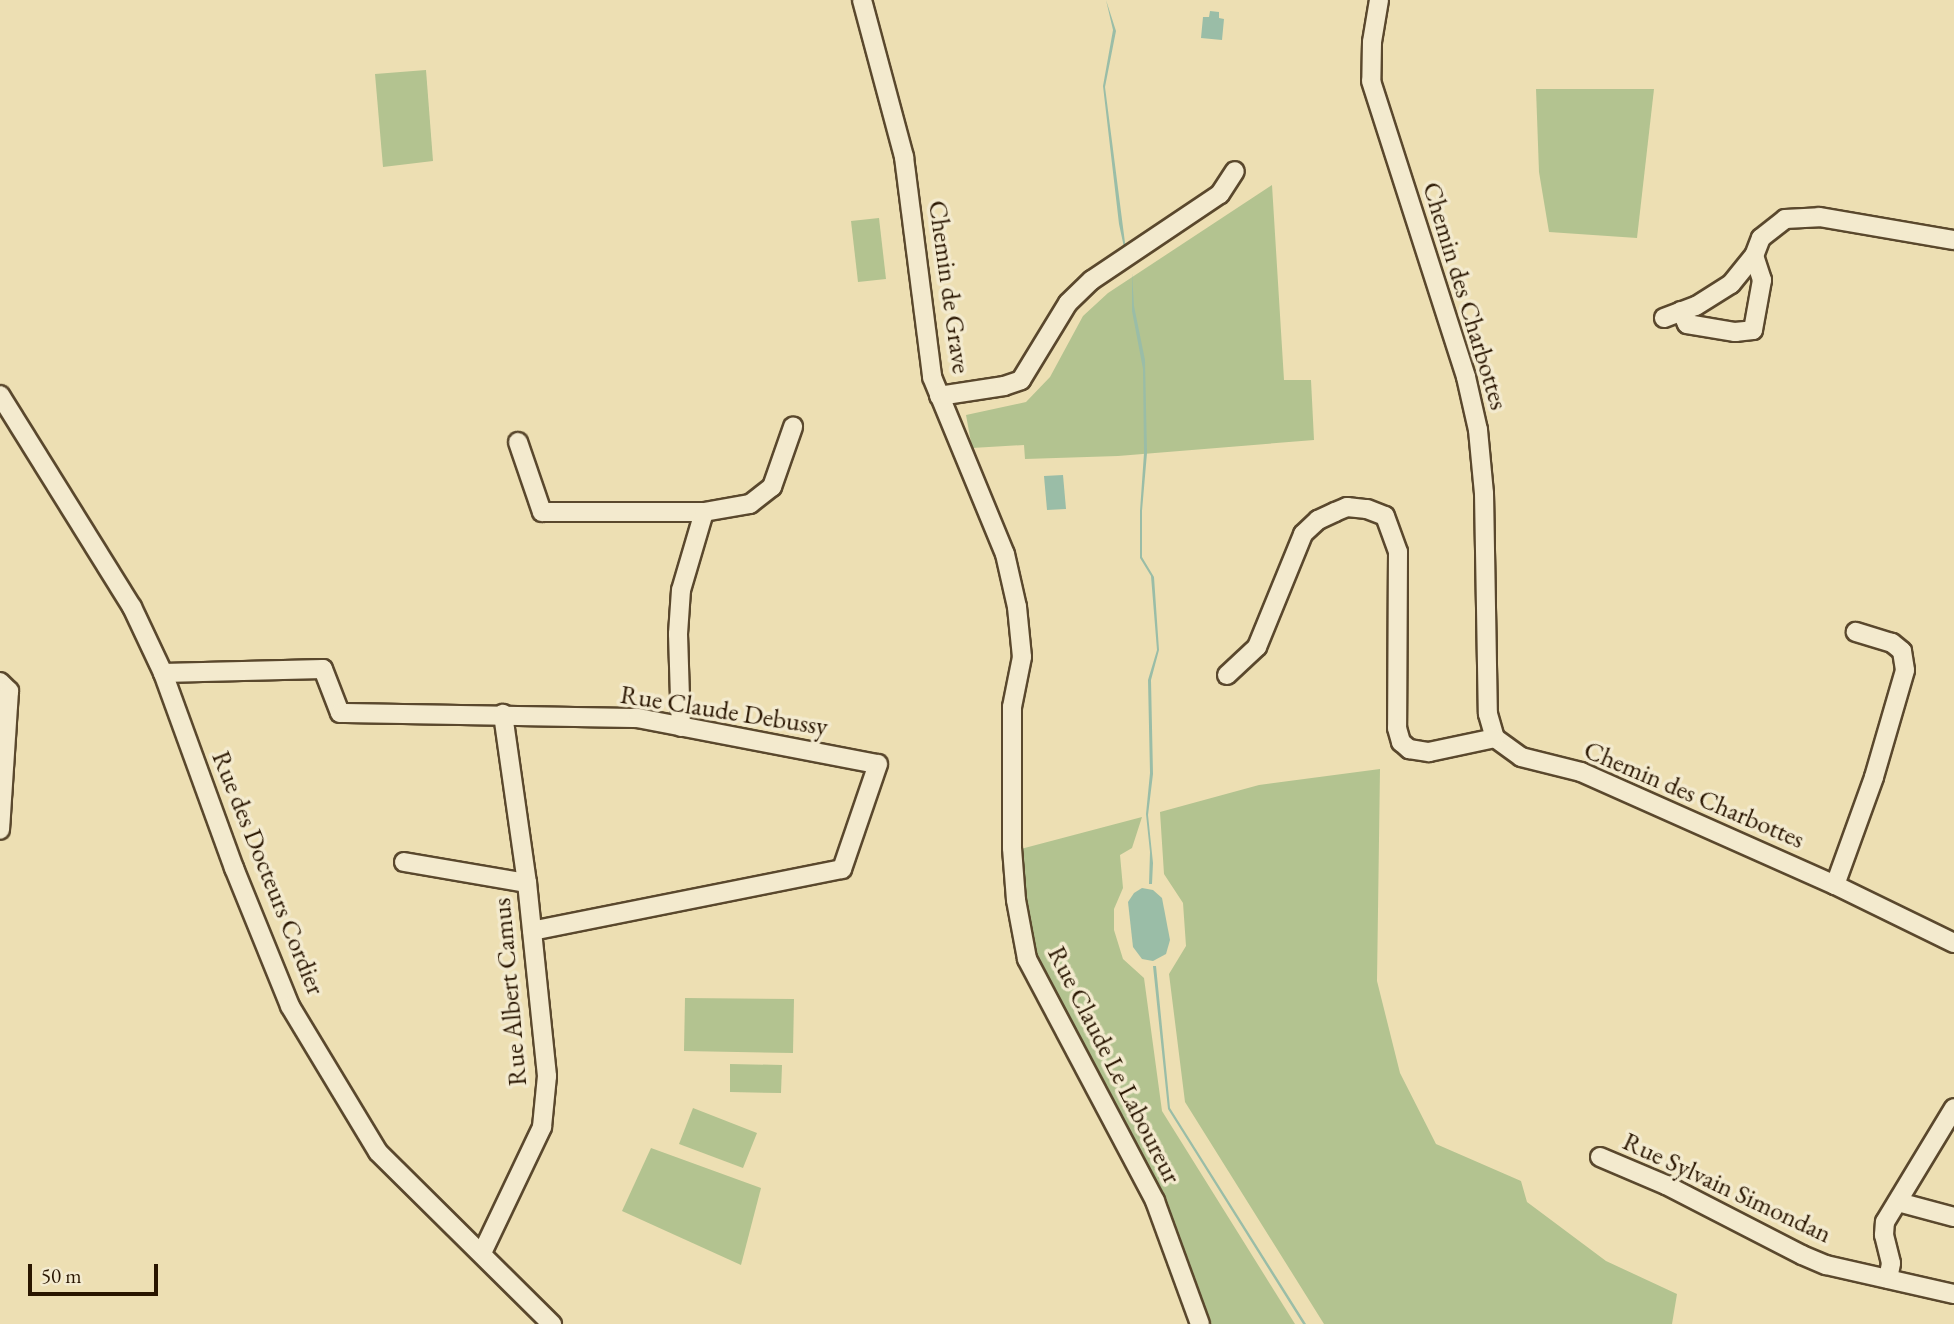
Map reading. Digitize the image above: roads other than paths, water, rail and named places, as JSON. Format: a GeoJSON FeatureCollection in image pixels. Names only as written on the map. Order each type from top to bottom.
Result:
{"type":"FeatureCollection","features":[{"type":"Feature","properties":{"kind":"street","name":"Chemin de Grave"},"geometry":{"type":"LineString","coordinates":[[862,0],[904,157],[932,377],[1005,554],[1017,607],[1021,657]]}},
{"type":"Feature","properties":{"kind":"street","name":"Chemin des Charbottes"},"geometry":{"type":"LineString","coordinates":[[1379,0],[1372,42],[1371,81],[1466,377],[1478,430],[1484,493],[1488,714],[1495,737],[1521,757],[1581,772],[1835,886],[1954,943]]}},
{"type":"Feature","properties":{"kind":"street"},"geometry":{"type":"LineString","coordinates":[[939,396],[1004,386],[1021,380],[1068,303],[1092,280],[1220,194],[1235,172]]}},
{"type":"Feature","properties":{"kind":"street"},"geometry":{"type":"LineString","coordinates":[[1664,318],[1696,306],[1731,284],[1754,256],[1761,238],[1773,226],[1786,219],[1801,216],[1954,240]]}},
{"type":"Feature","properties":{"kind":"street"},"geometry":{"type":"LineString","coordinates":[[1681,311],[1687,324],[1735,332],[1753,330],[1762,280],[1754,256]]}},
{"type":"Feature","properties":{"kind":"street","name":"Rue des Docteurs Cordier"},"geometry":{"type":"LineString","coordinates":[[0,395],[132,607],[163,673],[234,868],[290,1006],[378,1152],[552,1324]]}},
{"type":"Feature","properties":{"kind":"street"},"geometry":{"type":"LineString","coordinates":[[518,442],[542,512],[704,512],[750,504],[772,487],[793,428]]}},
{"type":"Feature","properties":{"kind":"street"},"geometry":{"type":"LineString","coordinates":[[1227,674],[1257,647],[1303,534],[1318,520],[1347,507],[1367,509],[1385,516],[1398,552],[1397,728],[1401,742],[1409,749],[1429,752],[1495,737]]}},
{"type":"Feature","properties":{"kind":"street"},"geometry":{"type":"LineString","coordinates":[[681,727],[678,634],[681,590],[704,512]]}},
{"type":"Feature","properties":{"kind":"street"},"geometry":{"type":"LineString","coordinates":[[1835,886],[1874,776],[1905,670],[1902,650],[1892,643],[1856,632]]}},
{"type":"Feature","properties":{"kind":"street","name":"Rue Claude Le Laboureur"},"geometry":{"type":"LineString","coordinates":[[1021,657],[1012,707],[1012,848],[1016,900],[1027,960],[1155,1201],[1200,1324]]}},
{"type":"Feature","properties":{"kind":"street","name":"Rue Claude Debussy"},"geometry":{"type":"LineString","coordinates":[[163,673],[323,669],[340,713],[503,713],[638,718],[878,764],[842,869],[533,931]]}},
{"type":"Feature","properties":{"kind":"street"},"geometry":{"type":"LineString","coordinates":[[0,682],[9,691],[0,830]]}},
{"type":"Feature","properties":{"kind":"street","name":"Rue Albert Camus"},"geometry":{"type":"LineString","coordinates":[[482,1253],[542,1127],[547,1076],[533,931],[503,713]]}},
{"type":"Feature","properties":{"kind":"street"},"geometry":{"type":"LineString","coordinates":[[404,862],[527,883]]}},
{"type":"Feature","properties":{"kind":"street"},"geometry":{"type":"LineString","coordinates":[[1888,1279],[1891,1263],[1884,1235],[1885,1222],[1954,1108]]}},
{"type":"Feature","properties":{"kind":"street","name":"Rue Sylvain Simondan"},"geometry":{"type":"LineString","coordinates":[[1600,1157],[1666,1185],[1826,1265],[1954,1294]]}},
{"type":"Feature","properties":{"kind":"street"},"geometry":{"type":"LineString","coordinates":[[1898,1202],[1954,1217]]}}]}
